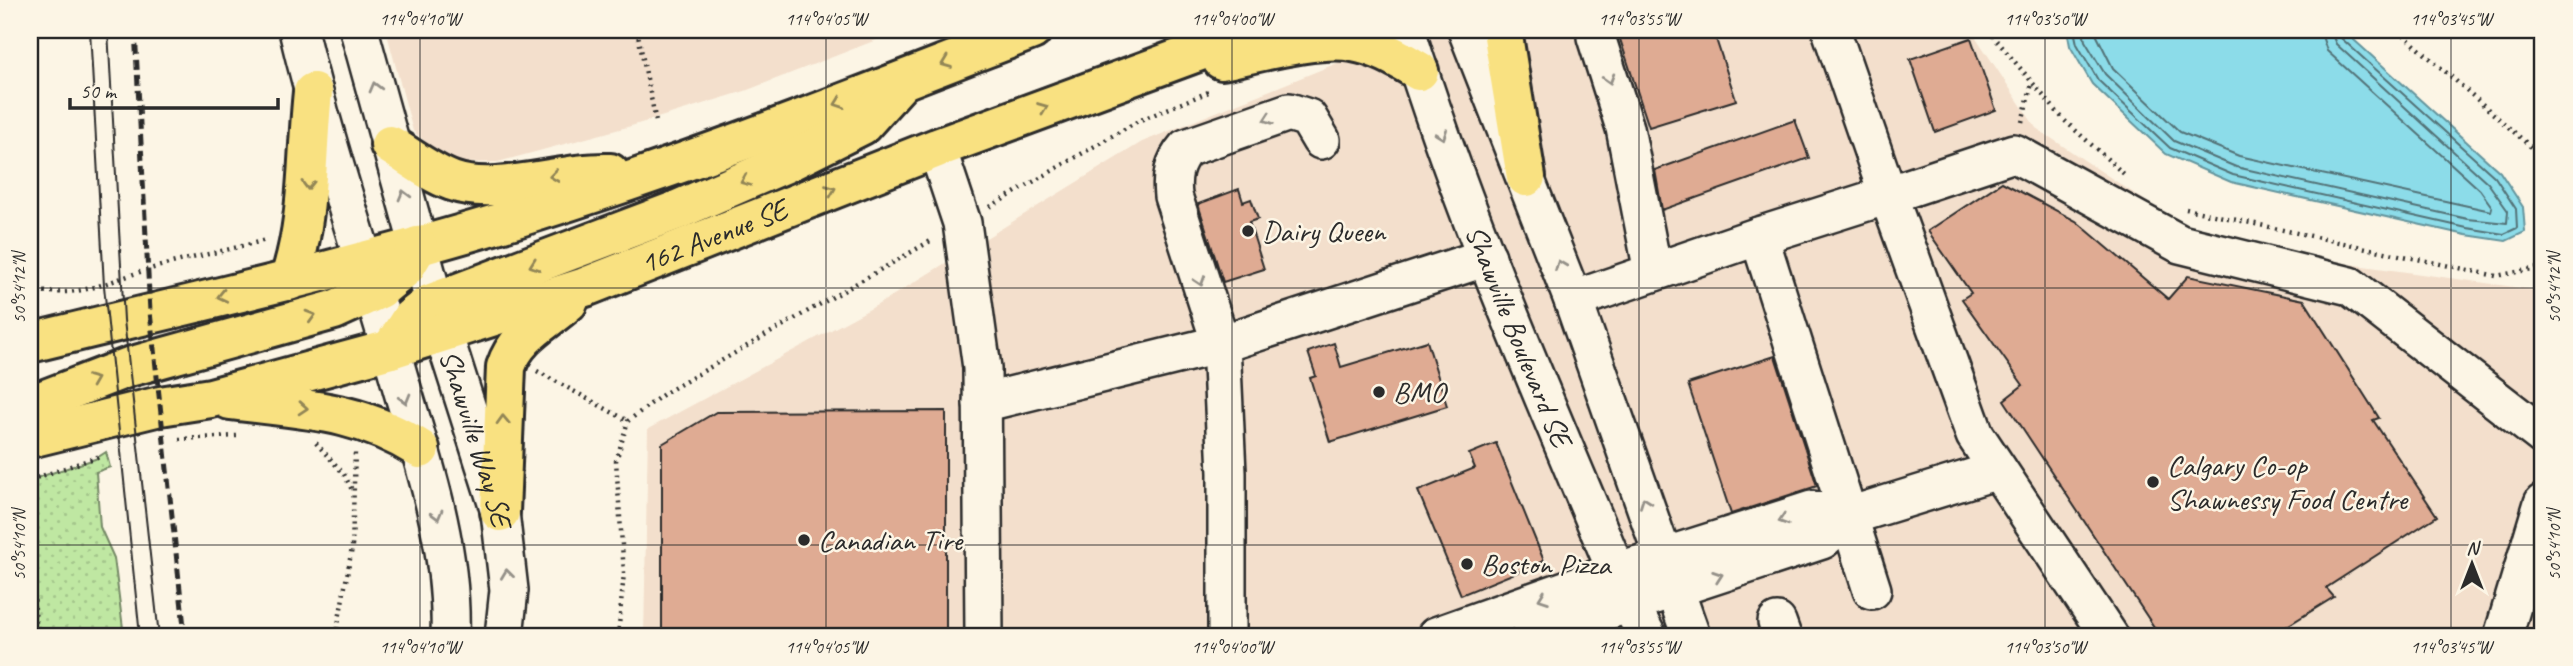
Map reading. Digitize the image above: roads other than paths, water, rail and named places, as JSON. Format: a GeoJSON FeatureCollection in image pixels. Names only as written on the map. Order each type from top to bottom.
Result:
{"type":"FeatureCollection","features":[{"type":"Feature","properties":{"kind":"main road"},"geometry":{"type":"LineString","coordinates":[[30,342],[289,281],[369,276],[405,268],[418,246],[647,175],[1032,30]]}},
{"type":"Feature","properties":{"kind":"main road","name":"162 Avenue SE"},"geometry":{"type":"LineString","coordinates":[[439,317],[585,286],[937,148],[1257,30]]}},
{"type":"Feature","properties":{"kind":"main road"},"geometry":{"type":"LineString","coordinates":[[1502,30],[1526,177]]}},
{"type":"Feature","properties":{"kind":"main road"},"geometry":{"type":"LineString","coordinates":[[1111,82],[1270,51],[1351,41],[1388,52],[1419,71]]}},
{"type":"Feature","properties":{"kind":"main road"},"geometry":{"type":"LineString","coordinates":[[30,438],[160,406],[211,398],[391,349],[411,318],[439,317],[786,163],[862,125],[903,80]]}},
{"type":"Feature","properties":{"kind":"main road"},"geometry":{"type":"LineString","coordinates":[[289,281],[297,257],[307,201],[313,92]]}},
{"type":"Feature","properties":{"kind":"main road"},"geometry":{"type":"LineString","coordinates":[[390,145],[451,181],[472,185],[588,172],[647,175]]}},
{"type":"Feature","properties":{"kind":"main road"},"geometry":{"type":"LineString","coordinates":[[30,405],[128,367],[334,310],[369,276]]}},
{"type":"Feature","properties":{"kind":"main road"},"geometry":{"type":"LineString","coordinates":[[500,512],[504,443],[502,388],[511,351],[525,335],[585,286]]}},
{"type":"Feature","properties":{"kind":"main road"},"geometry":{"type":"LineString","coordinates":[[211,398],[346,415],[403,438],[420,449]]}},
{"type":"Feature","properties":{"kind":"street","name":"Shawville Way SE"},"geometry":{"type":"LineString","coordinates":[[298,30],[313,92],[420,449],[448,568],[450,636]]}},
{"type":"Feature","properties":{"kind":"street","name":"Shawville Way SE"},"geometry":{"type":"LineString","coordinates":[[359,30],[418,246],[500,512],[509,590],[504,636]]}},
{"type":"Feature","properties":{"kind":"street","name":"Shawville Boulevard SE"},"geometry":{"type":"LineString","coordinates":[[1406,30],[1487,257],[1622,587],[1647,636]]}},
{"type":"Feature","properties":{"kind":"street","name":"Shawville Boulevard SE"},"geometry":{"type":"LineString","coordinates":[[1467,30],[1573,299],[1691,636]]}},
{"type":"Feature","properties":{"kind":"street"},"geometry":{"type":"LineString","coordinates":[[1597,30],[1596,37],[1625,128],[1653,272]]}},
{"type":"Feature","properties":{"kind":"street"},"geometry":{"type":"LineString","coordinates":[[1831,30],[1975,435],[2109,636]]}},
{"type":"Feature","properties":{"kind":"street"},"geometry":{"type":"LineString","coordinates":[[1227,636],[1227,473],[1220,344],[1173,196],[1172,180],[1176,160],[1186,148],[1289,112],[1308,118],[1321,140]]}},
{"type":"Feature","properties":{"kind":"street"},"geometry":{"type":"LineString","coordinates":[[937,148],[962,223],[982,368],[984,636]]}},
{"type":"Feature","properties":{"kind":"street"},"geometry":{"type":"LineString","coordinates":[[1573,299],[2014,153],[2180,244],[2350,286],[2543,436]]}},
{"type":"Feature","properties":{"kind":"street"},"geometry":{"type":"LineString","coordinates":[[1759,236],[1872,590]]}},
{"type":"Feature","properties":{"kind":"street"},"geometry":{"type":"LineString","coordinates":[[982,403],[1220,344],[1487,257]]}},
{"type":"Feature","properties":{"kind":"street"},"geometry":{"type":"LineString","coordinates":[[1436,636],[1671,574],[1822,540],[1849,516],[1998,470]]}},
{"type":"Feature","properties":{"kind":"street"},"geometry":{"type":"LineString","coordinates":[[2503,636],[2543,502]]}},
{"type":"Feature","properties":{"kind":"street"},"geometry":{"type":"LineString","coordinates":[[1530,636],[1622,587]]}},
{"type":"Feature","properties":{"kind":"water"},"geometry":{"type":"Polygon","coordinates":[[[2067,30],[2343,30],[2500,172],[2523,207],[2525,232],[2506,241],[2466,235],[2231,182],[2166,154],[2092,84],[2070,46],[2067,30]]]}},
{"type":"Feature","properties":{"kind":"tram line"},"geometry":{"type":"LineString","coordinates":[[90,30],[104,286],[140,636]]}},
{"type":"Feature","properties":{"kind":"tram line"},"geometry":{"type":"LineString","coordinates":[[108,30],[124,320],[159,636]]}},
{"type":"Feature","properties":{"kind":"railway"},"geometry":{"type":"LineString","coordinates":[[135,30],[150,312],[185,636]]}},
{"type":"Feature","properties":{"kind":"place","name":"Dairy Queen"},"geometry":{"type":"Point","coordinates":[1248,231]}},
{"type":"Feature","properties":{"kind":"place","name":"BMO"},"geometry":{"type":"Point","coordinates":[1379,392]}},
{"type":"Feature","properties":{"kind":"place","name":"Calgary Co-op Shawnessy Food Centre"},"geometry":{"type":"Point","coordinates":[2153,482]}},
{"type":"Feature","properties":{"kind":"place","name":"Canadian Tire"},"geometry":{"type":"Point","coordinates":[804,540]}},
{"type":"Feature","properties":{"kind":"place","name":"Boston Pizza"},"geometry":{"type":"Point","coordinates":[1467,564]}}]}
